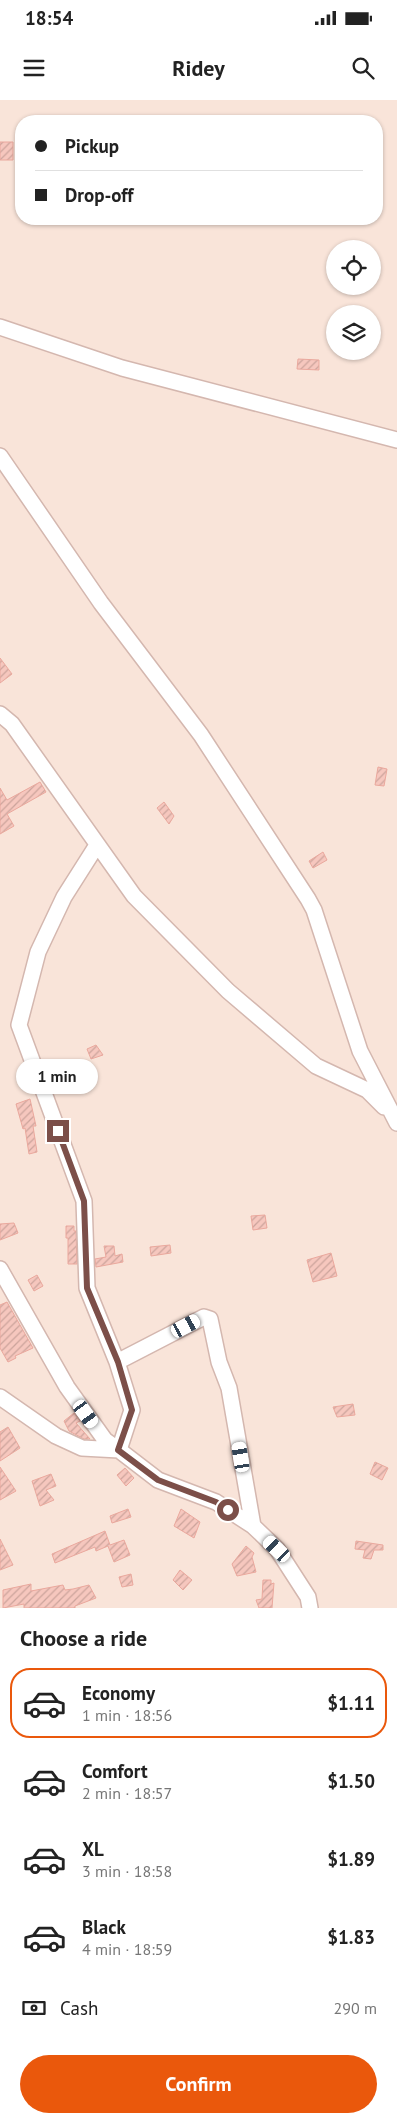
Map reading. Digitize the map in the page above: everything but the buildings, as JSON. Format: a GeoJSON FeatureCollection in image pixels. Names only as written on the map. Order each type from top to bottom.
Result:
{"type":"FeatureCollection","features":[{"type":"Feature","properties":{"kind":"street"},"geometry":{"type":"LineString","coordinates":[[0,327],[122,368],[397,440]]}},
{"type":"Feature","properties":{"kind":"street"},"geometry":{"type":"LineString","coordinates":[[0,456],[101,603],[201,735],[308,899],[314,910],[360,1051],[395,1120]]}},
{"type":"Feature","properties":{"kind":"street"},"geometry":{"type":"LineString","coordinates":[[0,714],[12,724],[134,896],[228,991],[316,1066],[367,1090],[395,1120]]}},
{"type":"Feature","properties":{"kind":"street"},"geometry":{"type":"LineString","coordinates":[[97,845],[64,897],[38,952],[19,1025],[84,1201],[87,1288],[118,1362],[132,1410],[118,1450]]}},
{"type":"Feature","properties":{"kind":"street"},"geometry":{"type":"LineString","coordinates":[[0,1269],[67,1387],[105,1440],[158,1480],[216,1502],[253,1526],[277,1549],[308,1597],[310,1608]]}},
{"type":"Feature","properties":{"kind":"street"},"geometry":{"type":"LineString","coordinates":[[118,1362],[204,1317],[210,1318],[219,1362],[230,1388],[253,1526]]}},
{"type":"Feature","properties":{"kind":"street"},"geometry":{"type":"LineString","coordinates":[[0,1397],[56,1436],[82,1448],[118,1450]]}},
{"type":"Feature","properties":{"kind":"shaded area"},"geometry":{"type":"Polygon","coordinates":[[[0,100],[397,100],[397,1608],[0,1608],[0,100]]]}},
{"type":"Feature","properties":{"kind":"route"},"geometry":{"type":"LineString","coordinates":[[58,1131],[84,1201],[87,1288],[118,1362],[132,1410],[118,1450],[158,1480],[216,1502],[228,1510]]}}]}
